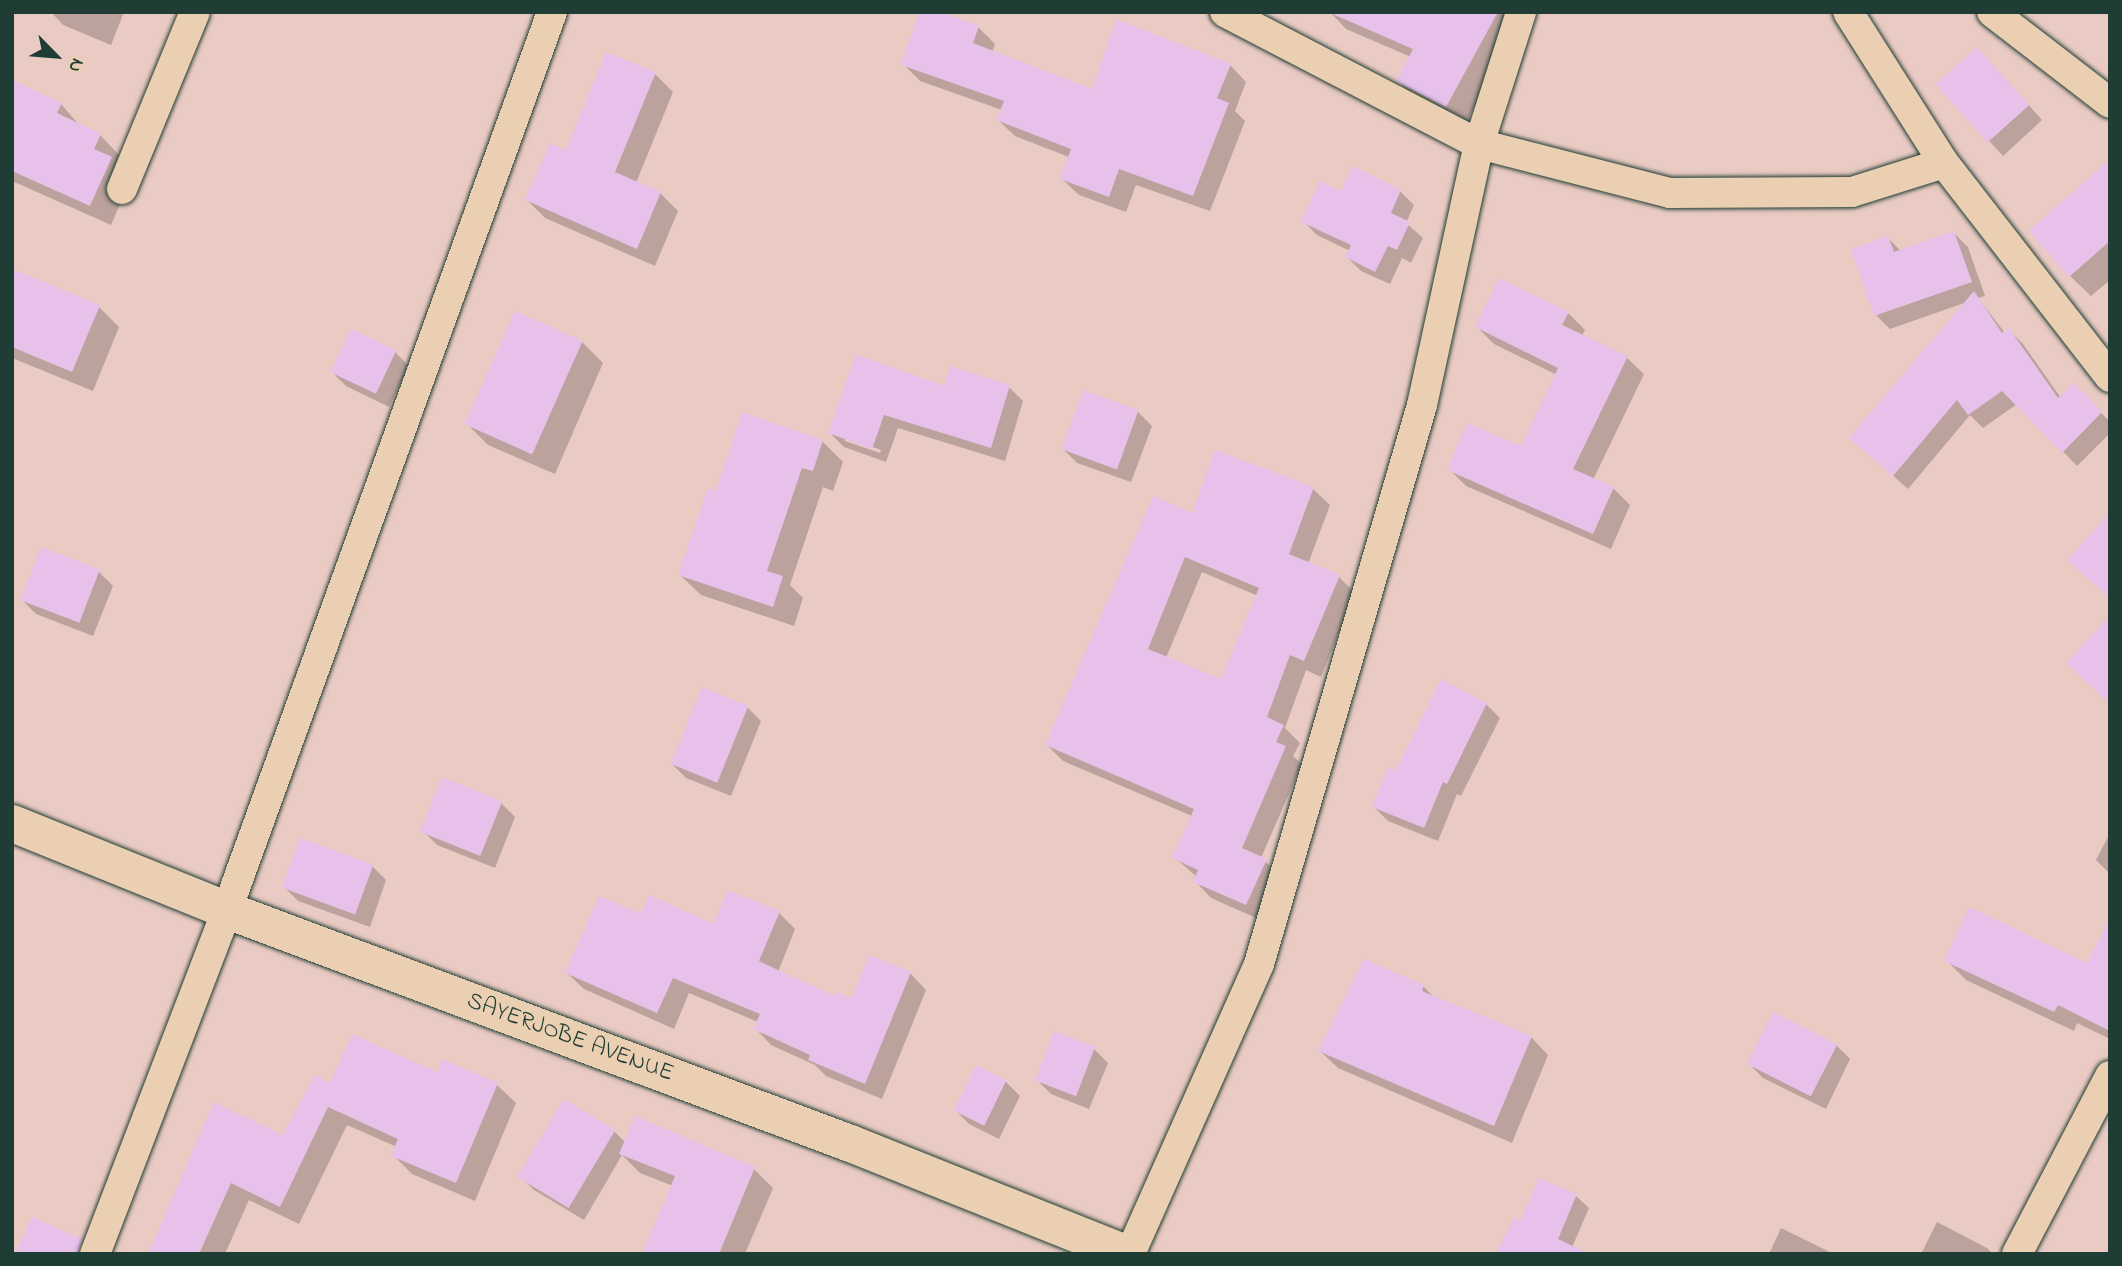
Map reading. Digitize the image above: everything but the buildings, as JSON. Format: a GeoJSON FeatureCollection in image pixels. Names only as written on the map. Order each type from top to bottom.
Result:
{"type":"FeatureCollection","features":[{"type":"Feature","properties":{"kind":"street"},"geometry":{"type":"LineString","coordinates":[[122,189],[195,12]]}},
{"type":"Feature","properties":{"kind":"street"},"geometry":{"type":"LineString","coordinates":[[95,1254],[227,910],[552,12]]}},
{"type":"Feature","properties":{"kind":"street"},"geometry":{"type":"LineString","coordinates":[[1225,12],[1479,144],[1670,192],[1852,192],[1944,163]]}},
{"type":"Feature","properties":{"kind":"street"},"geometry":{"type":"LineString","coordinates":[[1128,1254],[1259,964],[1422,405],[1479,144],[1521,12]]}},
{"type":"Feature","properties":{"kind":"street"},"geometry":{"type":"LineString","coordinates":[[1848,12],[1944,163],[2110,377]]}},
{"type":"Feature","properties":{"kind":"street"},"geometry":{"type":"LineString","coordinates":[[1992,12],[2110,103]]}},
{"type":"Feature","properties":{"kind":"street","name":"SAYERJOBE AVENUE"},"geometry":{"type":"LineString","coordinates":[[12,823],[227,910],[850,1143],[1128,1254]]}},
{"type":"Feature","properties":{"kind":"street"},"geometry":{"type":"LineString","coordinates":[[2018,1254],[2110,1076]]}}]}
